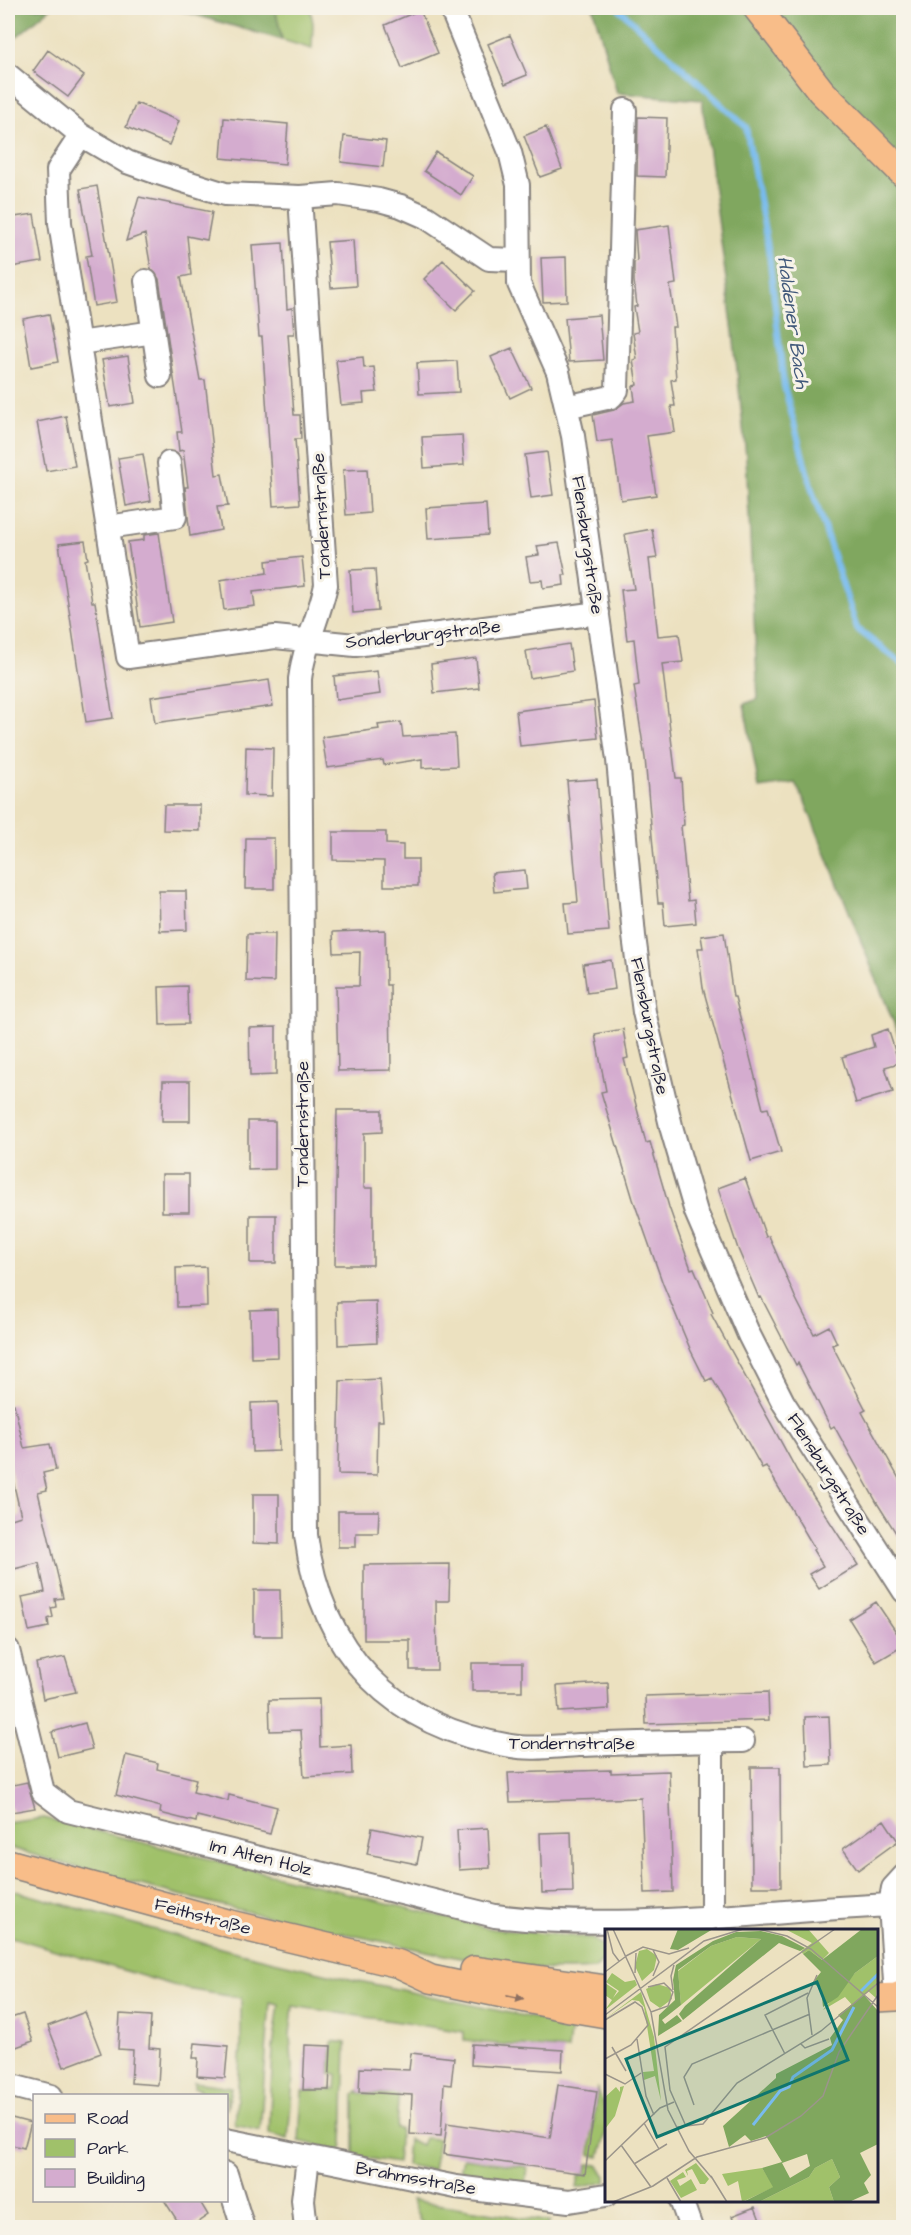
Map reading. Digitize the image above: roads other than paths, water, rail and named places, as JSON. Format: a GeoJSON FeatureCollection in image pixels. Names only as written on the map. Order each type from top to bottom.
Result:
{"type":"FeatureCollection","features":[{"type":"Feature","properties":{"kind":"main road"},"geometry":{"type":"LineString","coordinates":[[757,8],[821,91],[903,174]]}},
{"type":"Feature","properties":{"kind":"main road","name":"Feithstraße"},"geometry":{"type":"LineString","coordinates":[[8,1863],[231,1924],[399,1964],[431,1979],[605,2014]]}},
{"type":"Feature","properties":{"kind":"main road","name":"Feithstraße"},"geometry":{"type":"LineString","coordinates":[[399,1964],[435,1961],[485,1973],[605,1989]]}},
{"type":"Feature","properties":{"kind":"street","name":"Flensburgstraße"},"geometry":{"type":"LineString","coordinates":[[451,8],[510,152],[518,184],[519,284],[558,372],[573,436],[618,760],[634,936],[644,1012],[658,1080],[696,1212],[749,1335],[783,1402],[903,1592]]}},
{"type":"Feature","properties":{"kind":"street"},"geometry":{"type":"LineString","coordinates":[[8,75],[81,135],[127,162],[225,194],[300,197],[338,194],[401,206],[435,222],[489,260],[518,260]]}},
{"type":"Feature","properties":{"kind":"street"},"geometry":{"type":"LineString","coordinates":[[566,407],[611,398],[617,390],[625,110]]}},
{"type":"Feature","properties":{"kind":"street","name":"Sonderburgstraße"},"geometry":{"type":"LineString","coordinates":[[81,135],[58,170],[57,186],[128,657],[275,637],[355,645],[598,613]]}},
{"type":"Feature","properties":{"kind":"street","name":"Tondernstraße"},"geometry":{"type":"LineString","coordinates":[[300,197],[326,585],[320,614],[307,640],[300,679],[306,1535],[309,1561],[326,1613],[346,1650],[378,1687],[422,1719],[467,1736],[513,1747],[743,1741]]}},
{"type":"Feature","properties":{"kind":"street"},"geometry":{"type":"LineString","coordinates":[[146,281],[160,376]]}},
{"type":"Feature","properties":{"kind":"street"},"geometry":{"type":"LineString","coordinates":[[79,343],[154,333]]}},
{"type":"Feature","properties":{"kind":"street"},"geometry":{"type":"LineString","coordinates":[[108,527],[175,517],[169,463]]}},
{"type":"Feature","properties":{"kind":"street","name":"Im Alten Holz"},"geometry":{"type":"LineString","coordinates":[[8,1650],[43,1792],[68,1811],[495,1916],[630,1927],[712,1918],[890,1905]]}},
{"type":"Feature","properties":{"kind":"street"},"geometry":{"type":"LineString","coordinates":[[712,1741],[712,1918]]}},
{"type":"Feature","properties":{"kind":"street"},"geometry":{"type":"LineString","coordinates":[[895,1998],[890,1905],[893,1888],[903,1876]]}},
{"type":"Feature","properties":{"kind":"street"},"geometry":{"type":"LineString","coordinates":[[8,2085],[43,2094]]}},
{"type":"Feature","properties":{"kind":"street","name":"Brahmsstraße"},"geometry":{"type":"LineString","coordinates":[[228,2140],[456,2187],[569,2201],[605,2195]]}},
{"type":"Feature","properties":{"kind":"street"},"geometry":{"type":"LineString","coordinates":[[306,2228],[309,2158]]}},
{"type":"Feature","properties":{"kind":"street"},"geometry":{"type":"LineString","coordinates":[[228,2180],[243,2228]]}},
{"type":"Feature","properties":{"kind":"street"},"geometry":{"type":"LineString","coordinates":[[682,2202],[691,2228]]}},
{"type":"Feature","properties":{"kind":"waterway","name":"Haldener Bach"},"geometry":{"type":"LineString","coordinates":[[618,8],[746,127],[769,253],[784,386],[812,490],[857,629],[904,665]]}}]}
